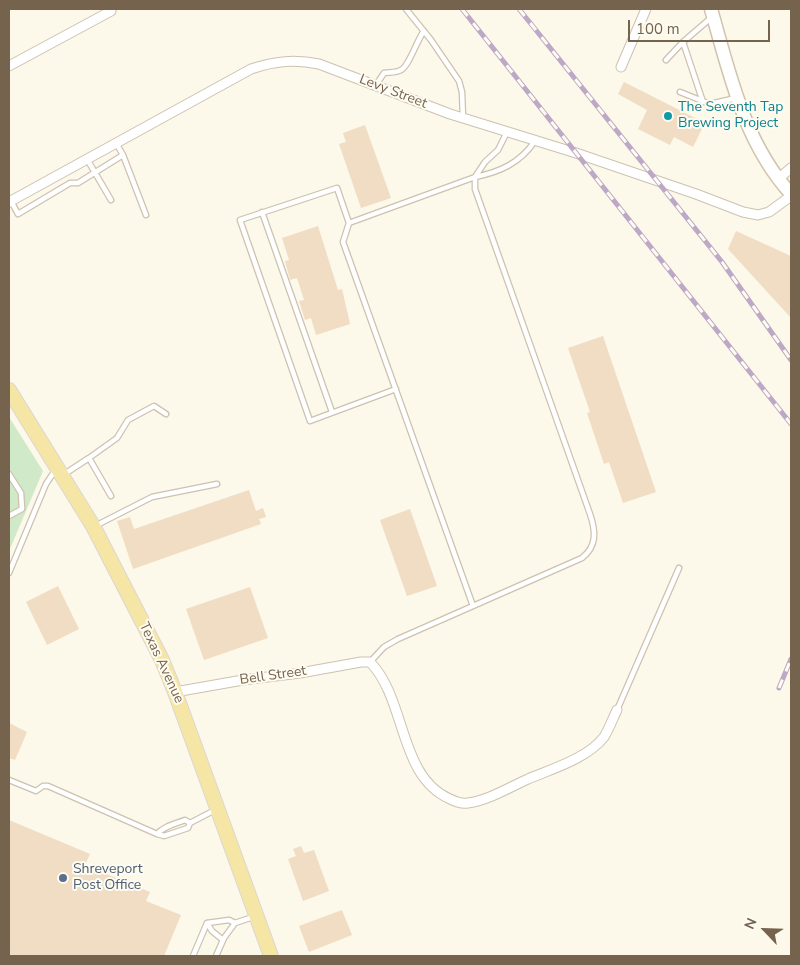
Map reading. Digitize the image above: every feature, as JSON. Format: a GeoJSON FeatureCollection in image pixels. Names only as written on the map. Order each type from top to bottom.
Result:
{"type":"FeatureCollection","features":[{"type":"Feature","properties":{"kind":"main road"},"geometry":{"type":"LineString","coordinates":[[712,12],[737,98],[753,138],[778,179],[791,195]]}},
{"type":"Feature","properties":{"kind":"main road","name":"Texas Avenue"},"geometry":{"type":"LineString","coordinates":[[9,390],[93,526],[162,660],[272,956]]}},
{"type":"Feature","properties":{"kind":"street"},"geometry":{"type":"LineString","coordinates":[[621,67],[646,9]]}},
{"type":"Feature","properties":{"kind":"street"},"geometry":{"type":"LineString","coordinates":[[9,66],[110,11]]}},
{"type":"Feature","properties":{"kind":"street","name":"Levy Street"},"geometry":{"type":"LineString","coordinates":[[10,201],[251,68],[285,60],[319,64],[463,118],[535,140],[743,212],[758,215],[769,212],[791,195]]}},
{"type":"Feature","properties":{"kind":"street"},"geometry":{"type":"LineString","coordinates":[[778,179],[791,168]]}},
{"type":"Feature","properties":{"kind":"street"},"geometry":{"type":"LineString","coordinates":[[370,662],[380,672],[421,775],[442,795],[458,802],[468,803],[480,800],[593,748],[604,736],[617,710]]}},
{"type":"Feature","properties":{"kind":"street","name":"Bell Street"},"geometry":{"type":"LineString","coordinates":[[175,692],[243,680],[370,662]]}},
{"type":"Feature","properties":{"kind":"lane"},"geometry":{"type":"LineString","coordinates":[[406,9],[459,81],[462,92],[463,118]]}},
{"type":"Feature","properties":{"kind":"lane"},"geometry":{"type":"LineString","coordinates":[[666,60],[712,12]]}},
{"type":"Feature","properties":{"kind":"lane"},"geometry":{"type":"LineString","coordinates":[[376,85],[384,73],[397,72],[405,66],[424,31]]}},
{"type":"Feature","properties":{"kind":"lane"},"geometry":{"type":"LineString","coordinates":[[683,42],[703,102]]}},
{"type":"Feature","properties":{"kind":"lane"},"geometry":{"type":"LineString","coordinates":[[680,92],[710,104],[737,98]]}},
{"type":"Feature","properties":{"kind":"lane"},"geometry":{"type":"LineString","coordinates":[[370,662],[384,647],[398,639],[582,558],[589,553],[595,538],[590,514],[475,190],[475,177],[485,162],[498,150],[507,132]]}},
{"type":"Feature","properties":{"kind":"lane"},"geometry":{"type":"LineString","coordinates":[[349,223],[475,177],[490,174],[518,161],[527,153],[535,140]]}},
{"type":"Feature","properties":{"kind":"lane"},"geometry":{"type":"LineString","coordinates":[[116,143],[123,155],[146,215]]}},
{"type":"Feature","properties":{"kind":"lane"},"geometry":{"type":"LineString","coordinates":[[10,201],[18,214],[70,183],[78,183],[123,155]]}},
{"type":"Feature","properties":{"kind":"lane"},"geometry":{"type":"LineString","coordinates":[[87,159],[111,200]]}},
{"type":"Feature","properties":{"kind":"lane"},"geometry":{"type":"LineString","coordinates":[[396,389],[310,421],[240,220],[337,188],[349,223],[344,242],[473,606]]}},
{"type":"Feature","properties":{"kind":"lane"},"geometry":{"type":"LineString","coordinates":[[262,212],[332,412]]}},
{"type":"Feature","properties":{"kind":"lane"},"geometry":{"type":"LineString","coordinates":[[9,573],[46,484],[59,472],[89,458],[117,438],[128,420],[154,406],[166,414]]}},
{"type":"Feature","properties":{"kind":"lane"},"geometry":{"type":"LineString","coordinates":[[89,458],[112,496]]}},
{"type":"Feature","properties":{"kind":"lane"},"geometry":{"type":"LineString","coordinates":[[9,474],[22,493],[22,509],[9,516]]}},
{"type":"Feature","properties":{"kind":"lane"},"geometry":{"type":"LineString","coordinates":[[93,526],[152,497],[217,484]]}},
{"type":"Feature","properties":{"kind":"lane"},"geometry":{"type":"LineString","coordinates":[[617,710],[679,568]]}},
{"type":"Feature","properties":{"kind":"lane"},"geometry":{"type":"LineString","coordinates":[[9,780],[36,791],[43,786],[48,786],[164,836],[188,828],[190,823],[218,808]]}},
{"type":"Feature","properties":{"kind":"lane"},"geometry":{"type":"LineString","coordinates":[[157,834],[162,828],[185,820],[190,823]]}},
{"type":"Feature","properties":{"kind":"lane"},"geometry":{"type":"LineString","coordinates":[[216,956],[223,940],[235,923],[257,916]]}},
{"type":"Feature","properties":{"kind":"lane"},"geometry":{"type":"LineString","coordinates":[[207,923],[229,920],[235,923]]}},
{"type":"Feature","properties":{"kind":"lane"},"geometry":{"type":"LineString","coordinates":[[207,923],[212,931],[223,940]]}},
{"type":"Feature","properties":{"kind":"lane"},"geometry":{"type":"LineString","coordinates":[[193,956],[207,923]]}},
{"type":"Feature","properties":{"kind":"green space"},"geometry":{"type":"Polygon","coordinates":[[[9,417],[43,471],[9,551],[9,417]]]}},
{"type":"Feature","properties":{"kind":"building","name":"The Seventh Tap Brewing Project"},"geometry":{"type":"Polygon","coordinates":[[[624,82],[705,123],[693,147],[674,137],[670,145],[638,129],[647,110],[618,94],[624,82]]]}},
{"type":"Feature","properties":{"kind":"building"},"geometry":{"type":"Polygon","coordinates":[[[365,125],[391,198],[361,208],[339,144],[346,142],[343,133],[365,125]]]}},
{"type":"Feature","properties":{"kind":"building"},"geometry":{"type":"Polygon","coordinates":[[[318,226],[338,290],[342,289],[350,324],[316,335],[311,318],[305,320],[299,301],[304,300],[297,278],[290,280],[285,261],[289,260],[282,238],[318,226]]]}},
{"type":"Feature","properties":{"kind":"building"},"geometry":{"type":"Polygon","coordinates":[[[736,231],[791,256],[791,318],[728,249],[736,231]]]}},
{"type":"Feature","properties":{"kind":"building"},"geometry":{"type":"Polygon","coordinates":[[[603,336],[656,492],[623,503],[609,462],[604,464],[587,413],[590,412],[568,348],[603,336]]]}},
{"type":"Feature","properties":{"kind":"building"},"geometry":{"type":"Polygon","coordinates":[[[249,490],[256,511],[263,508],[266,517],[259,519],[261,524],[133,569],[117,521],[130,517],[134,529],[249,490]]]}},
{"type":"Feature","properties":{"kind":"building"},"geometry":{"type":"Polygon","coordinates":[[[410,509],[437,586],[407,596],[380,520],[410,509]]]}},
{"type":"Feature","properties":{"kind":"building"},"geometry":{"type":"Polygon","coordinates":[[[58,586],[79,629],[47,645],[26,602],[58,586]]]}},
{"type":"Feature","properties":{"kind":"building"},"geometry":{"type":"Polygon","coordinates":[[[250,587],[268,638],[204,660],[186,609],[250,587]]]}},
{"type":"Feature","properties":{"kind":"building"},"geometry":{"type":"Polygon","coordinates":[[[9,723],[27,732],[15,760],[9,758],[9,723]]]}},
{"type":"Feature","properties":{"kind":"building","name":"Shreveport Post Office"},"geometry":{"type":"Polygon","coordinates":[[[9,820],[90,854],[85,865],[150,892],[146,901],[181,915],[164,956],[9,956],[9,820]]]}},
{"type":"Feature","properties":{"kind":"building"},"geometry":{"type":"Polygon","coordinates":[[[301,846],[304,853],[314,850],[329,891],[303,901],[288,859],[296,856],[293,849],[301,846]]]}},
{"type":"Feature","properties":{"kind":"building"},"geometry":{"type":"Polygon","coordinates":[[[342,910],[352,935],[309,952],[299,926],[342,910]]]}},
{"type":"Feature","properties":{"kind":"railway"},"geometry":{"type":"LineString","coordinates":[[462,9],[791,424]]}},
{"type":"Feature","properties":{"kind":"railway"},"geometry":{"type":"LineString","coordinates":[[519,9],[722,262],[791,360]]}},
{"type":"Feature","properties":{"kind":"railway"},"geometry":{"type":"LineString","coordinates":[[779,688],[791,659]]}},
{"type":"Feature","properties":{"kind":"place","name":"The Seventh Tap Brewing Project"},"geometry":{"type":"Point","coordinates":[668,116]}},
{"type":"Feature","properties":{"kind":"place","name":"Shreveport Post Office"},"geometry":{"type":"Point","coordinates":[63,878]}}]}
